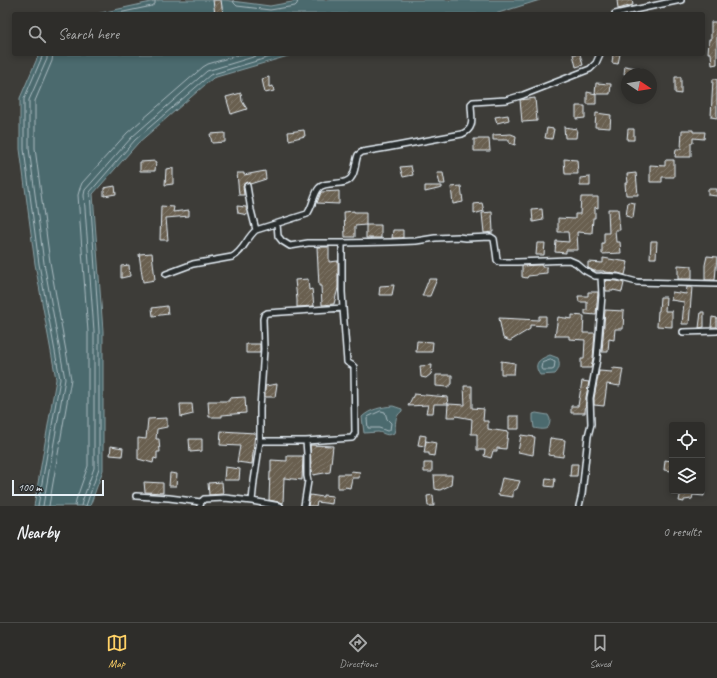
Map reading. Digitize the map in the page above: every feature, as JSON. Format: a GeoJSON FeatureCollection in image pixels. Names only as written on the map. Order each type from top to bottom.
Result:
{"type":"FeatureCollection","features":[{"type":"Feature","properties":{"kind":"street"},"geometry":{"type":"LineString","coordinates":[[625,12],[681,0]]}},
{"type":"Feature","properties":{"kind":"street"},"geometry":{"type":"LineString","coordinates":[[166,274],[193,264],[224,259],[237,254],[256,230],[307,214],[310,211],[319,188],[323,185],[346,182],[350,180],[354,173],[358,155],[362,152],[467,132],[471,126],[471,104],[474,102],[506,100],[523,96],[590,69],[596,63],[599,56]]}},
{"type":"Feature","properties":{"kind":"street"},"geometry":{"type":"LineString","coordinates":[[247,186],[256,230]]}},
{"type":"Feature","properties":{"kind":"street"},"geometry":{"type":"LineString","coordinates":[[277,224],[278,236],[282,242],[290,246],[308,243],[391,242],[416,241],[435,238],[491,237],[494,239],[497,260],[499,262],[569,260],[595,276],[618,277],[636,282],[717,284]]}},
{"type":"Feature","properties":{"kind":"street"},"geometry":{"type":"LineString","coordinates":[[260,441],[306,442],[352,438],[354,436],[354,367],[347,362],[342,292],[342,243]]}},
{"type":"Feature","properties":{"kind":"street"},"geometry":{"type":"LineString","coordinates":[[580,506],[588,436],[591,424],[590,398],[597,359],[602,295],[601,276]]}},
{"type":"Feature","properties":{"kind":"street"},"geometry":{"type":"LineString","coordinates":[[252,501],[260,441],[264,315],[273,312],[343,308]]}},
{"type":"Feature","properties":{"kind":"street"},"geometry":{"type":"LineString","coordinates":[[683,332],[717,331]]}},
{"type":"Feature","properties":{"kind":"street"},"geometry":{"type":"LineString","coordinates":[[304,506],[308,481],[306,442]]}},
{"type":"Feature","properties":{"kind":"street"},"geometry":{"type":"LineString","coordinates":[[136,496],[169,498],[200,504],[204,499],[224,498],[280,506]]}},
{"type":"Feature","properties":{"kind":"water"},"geometry":{"type":"Polygon","coordinates":[[[160,0],[224,0],[270,6],[303,0],[540,0],[501,12],[105,12],[160,0]]]}},
{"type":"Feature","properties":{"kind":"water"},"geometry":{"type":"Polygon","coordinates":[[[38,56],[288,56],[213,78],[138,143],[93,194],[103,331],[103,470],[90,506],[34,506],[56,379],[35,264],[20,149],[20,98],[38,56]]]}},
{"type":"Feature","properties":{"kind":"water"},"geometry":{"type":"Polygon","coordinates":[[[550,355],[558,358],[558,370],[555,374],[540,375],[537,367],[538,362],[550,355]]]}},
{"type":"Feature","properties":{"kind":"water"},"geometry":{"type":"Polygon","coordinates":[[[393,406],[402,409],[396,418],[394,433],[387,435],[378,432],[364,433],[362,417],[365,414],[372,410],[393,406]]]}},
{"type":"Feature","properties":{"kind":"water"},"geometry":{"type":"Polygon","coordinates":[[[533,414],[548,415],[550,423],[548,428],[534,428],[533,414]]]}},
{"type":"Feature","properties":{"kind":"building"},"geometry":{"type":"Polygon","coordinates":[[[213,0],[221,0],[223,12],[215,12],[213,0]]]}},
{"type":"Feature","properties":{"kind":"building"},"geometry":{"type":"Polygon","coordinates":[[[617,0],[632,0],[633,5],[618,9],[617,0]]]}},
{"type":"Feature","properties":{"kind":"building"},"geometry":{"type":"Polygon","coordinates":[[[711,22],[717,22],[717,64],[712,65],[711,53],[708,53],[709,39],[711,39],[711,22]]]}},
{"type":"Feature","properties":{"kind":"building"},"geometry":{"type":"Polygon","coordinates":[[[573,56],[581,56],[583,65],[576,67],[573,56]]]}},
{"type":"Feature","properties":{"kind":"building"},"geometry":{"type":"Polygon","coordinates":[[[613,56],[620,56],[618,64],[612,63],[613,56]]]}},
{"type":"Feature","properties":{"kind":"building"},"geometry":{"type":"Polygon","coordinates":[[[625,66],[636,68],[625,68],[625,66]]]}},
{"type":"Feature","properties":{"kind":"building"},"geometry":{"type":"Polygon","coordinates":[[[269,77],[269,87],[273,86],[274,91],[265,93],[262,79],[269,77]]]}},
{"type":"Feature","properties":{"kind":"building"},"geometry":{"type":"Polygon","coordinates":[[[675,77],[681,77],[681,94],[675,93],[675,77]]]}},
{"type":"Feature","properties":{"kind":"building"},"geometry":{"type":"Polygon","coordinates":[[[713,79],[717,79],[717,118],[711,117],[713,79]]]}},
{"type":"Feature","properties":{"kind":"building"},"geometry":{"type":"Polygon","coordinates":[[[596,83],[611,84],[610,94],[595,94],[596,83]]]}},
{"type":"Feature","properties":{"kind":"building"},"geometry":{"type":"Polygon","coordinates":[[[587,92],[596,94],[596,104],[587,104],[587,92]]]}},
{"type":"Feature","properties":{"kind":"building"},"geometry":{"type":"Polygon","coordinates":[[[241,93],[242,101],[247,109],[231,114],[226,97],[241,93]]]}},
{"type":"Feature","properties":{"kind":"building"},"geometry":{"type":"Polygon","coordinates":[[[535,98],[537,121],[522,122],[520,100],[535,98]]]}},
{"type":"Feature","properties":{"kind":"building"},"geometry":{"type":"Polygon","coordinates":[[[576,106],[585,106],[585,118],[576,119],[576,106]]]}},
{"type":"Feature","properties":{"kind":"building"},"geometry":{"type":"Polygon","coordinates":[[[596,113],[611,115],[610,128],[595,127],[596,113]]]}},
{"type":"Feature","properties":{"kind":"building"},"geometry":{"type":"Polygon","coordinates":[[[508,115],[509,120],[497,123],[495,117],[508,115]]]}},
{"type":"Feature","properties":{"kind":"building"},"geometry":{"type":"Polygon","coordinates":[[[564,127],[577,129],[576,138],[565,138],[564,127]]]}},
{"type":"Feature","properties":{"kind":"building"},"geometry":{"type":"Polygon","coordinates":[[[547,128],[554,129],[552,139],[545,138],[547,128]]]}},
{"type":"Feature","properties":{"kind":"building"},"geometry":{"type":"Polygon","coordinates":[[[628,129],[634,129],[634,140],[627,140],[628,129]]]}},
{"type":"Feature","properties":{"kind":"building"},"geometry":{"type":"Polygon","coordinates":[[[304,130],[305,136],[289,140],[288,132],[304,130]]]}},
{"type":"Feature","properties":{"kind":"building"},"geometry":{"type":"Polygon","coordinates":[[[682,130],[705,132],[704,139],[693,138],[693,143],[691,143],[691,157],[675,157],[676,149],[681,149],[682,130]]]}},
{"type":"Feature","properties":{"kind":"building"},"geometry":{"type":"Polygon","coordinates":[[[225,133],[225,142],[212,143],[210,134],[225,133]]]}},
{"type":"Feature","properties":{"kind":"building"},"geometry":{"type":"Polygon","coordinates":[[[511,134],[516,136],[515,145],[509,143],[509,140],[493,140],[493,135],[511,134]]]}},
{"type":"Feature","properties":{"kind":"building"},"geometry":{"type":"Polygon","coordinates":[[[474,139],[489,139],[490,151],[474,151],[474,139]]]}},
{"type":"Feature","properties":{"kind":"building"},"geometry":{"type":"Polygon","coordinates":[[[564,159],[577,160],[578,174],[565,174],[564,159]]]}},
{"type":"Feature","properties":{"kind":"building"},"geometry":{"type":"Polygon","coordinates":[[[665,160],[674,160],[674,177],[662,177],[662,182],[650,182],[650,165],[665,166],[665,160]]]}},
{"type":"Feature","properties":{"kind":"building"},"geometry":{"type":"Polygon","coordinates":[[[156,161],[155,171],[140,171],[140,162],[156,161]]]}},
{"type":"Feature","properties":{"kind":"building"},"geometry":{"type":"Polygon","coordinates":[[[411,166],[413,175],[403,177],[400,167],[411,166]]]}},
{"type":"Feature","properties":{"kind":"building"},"geometry":{"type":"Polygon","coordinates":[[[173,168],[173,184],[165,185],[166,169],[173,168]]]}},
{"type":"Feature","properties":{"kind":"building"},"geometry":{"type":"Polygon","coordinates":[[[265,171],[266,179],[250,184],[248,182],[245,183],[243,186],[244,195],[239,195],[237,173],[244,173],[244,175],[265,171]]]}},
{"type":"Feature","properties":{"kind":"building"},"geometry":{"type":"Polygon","coordinates":[[[437,173],[443,173],[445,184],[440,184],[437,173]]]}},
{"type":"Feature","properties":{"kind":"building"},"geometry":{"type":"Polygon","coordinates":[[[636,173],[638,195],[626,195],[625,183],[628,183],[627,174],[636,173]]]}},
{"type":"Feature","properties":{"kind":"building"},"geometry":{"type":"Polygon","coordinates":[[[590,177],[590,186],[580,186],[580,178],[590,177]]]}},
{"type":"Feature","properties":{"kind":"building"},"geometry":{"type":"Polygon","coordinates":[[[115,186],[116,194],[104,196],[104,188],[115,186]]]}},
{"type":"Feature","properties":{"kind":"building"},"geometry":{"type":"Polygon","coordinates":[[[425,186],[442,186],[442,188],[425,192],[425,186]]]}},
{"type":"Feature","properties":{"kind":"building"},"geometry":{"type":"Polygon","coordinates":[[[461,186],[463,202],[453,204],[451,187],[461,186]]]}},
{"type":"Feature","properties":{"kind":"building"},"geometry":{"type":"Polygon","coordinates":[[[708,189],[717,189],[717,196],[708,195],[708,189]]]}},
{"type":"Feature","properties":{"kind":"building"},"geometry":{"type":"Polygon","coordinates":[[[339,191],[339,204],[317,203],[321,192],[339,191]]]}},
{"type":"Feature","properties":{"kind":"building"},"geometry":{"type":"Polygon","coordinates":[[[581,197],[598,197],[598,208],[595,207],[595,218],[593,218],[592,233],[577,232],[578,250],[566,250],[566,253],[555,252],[556,241],[569,242],[568,232],[558,232],[558,218],[575,219],[575,214],[580,214],[581,197]]]}},
{"type":"Feature","properties":{"kind":"building"},"geometry":{"type":"Polygon","coordinates":[[[628,202],[635,203],[633,218],[626,216],[628,202]]]}},
{"type":"Feature","properties":{"kind":"building"},"geometry":{"type":"Polygon","coordinates":[[[482,203],[484,211],[474,214],[474,204],[482,203]]]}},
{"type":"Feature","properties":{"kind":"building"},"geometry":{"type":"Polygon","coordinates":[[[161,206],[174,207],[173,212],[189,210],[189,216],[166,218],[168,240],[160,240],[161,206]]]}},
{"type":"Feature","properties":{"kind":"building"},"geometry":{"type":"Polygon","coordinates":[[[237,206],[246,207],[247,215],[238,213],[237,206]]]}},
{"type":"Feature","properties":{"kind":"building"},"geometry":{"type":"Polygon","coordinates":[[[542,209],[543,220],[533,222],[532,210],[542,209]]]}},
{"type":"Feature","properties":{"kind":"building"},"geometry":{"type":"Polygon","coordinates":[[[608,209],[618,209],[620,230],[615,230],[616,242],[620,242],[621,253],[602,254],[604,233],[609,233],[608,209]]]}},
{"type":"Feature","properties":{"kind":"building"},"geometry":{"type":"Polygon","coordinates":[[[344,212],[366,212],[366,225],[355,226],[355,237],[345,237],[344,212]]]}},
{"type":"Feature","properties":{"kind":"building"},"geometry":{"type":"Polygon","coordinates":[[[492,212],[493,232],[484,233],[482,213],[492,212]]]}},
{"type":"Feature","properties":{"kind":"building"},"geometry":{"type":"Polygon","coordinates":[[[366,225],[381,225],[381,238],[366,238],[366,225]]]}},
{"type":"Feature","properties":{"kind":"building"},"geometry":{"type":"Polygon","coordinates":[[[393,230],[403,230],[403,238],[392,238],[393,230]]]}},
{"type":"Feature","properties":{"kind":"building"},"geometry":{"type":"Polygon","coordinates":[[[651,241],[657,241],[656,258],[650,258],[651,241]]]}},
{"type":"Feature","properties":{"kind":"building"},"geometry":{"type":"Polygon","coordinates":[[[537,243],[545,243],[544,255],[536,255],[537,243]]]}},
{"type":"Feature","properties":{"kind":"building"},"geometry":{"type":"Polygon","coordinates":[[[317,247],[329,247],[329,262],[338,261],[338,288],[334,304],[322,305],[321,286],[319,286],[317,247]]]}},
{"type":"Feature","properties":{"kind":"building"},"geometry":{"type":"Polygon","coordinates":[[[152,253],[155,280],[143,282],[139,254],[152,253]]]}},
{"type":"Feature","properties":{"kind":"building"},"geometry":{"type":"Polygon","coordinates":[[[707,256],[717,257],[715,280],[705,280],[705,265],[707,256]]]}},
{"type":"Feature","properties":{"kind":"building"},"geometry":{"type":"Polygon","coordinates":[[[603,258],[628,262],[625,275],[604,271],[594,271],[588,268],[588,262],[603,263],[603,258]]]}},
{"type":"Feature","properties":{"kind":"building"},"geometry":{"type":"Polygon","coordinates":[[[129,265],[130,276],[121,278],[121,266],[129,265]]]}},
{"type":"Feature","properties":{"kind":"building"},"geometry":{"type":"Polygon","coordinates":[[[542,265],[542,267],[547,267],[547,273],[528,276],[527,278],[522,277],[522,266],[542,265]]]}},
{"type":"Feature","properties":{"kind":"building"},"geometry":{"type":"Polygon","coordinates":[[[678,265],[692,266],[692,279],[678,279],[678,265]]]}},
{"type":"Feature","properties":{"kind":"building"},"geometry":{"type":"Polygon","coordinates":[[[308,279],[309,290],[312,289],[314,306],[297,307],[295,280],[308,279]]]}},
{"type":"Feature","properties":{"kind":"building"},"geometry":{"type":"Polygon","coordinates":[[[429,279],[437,279],[430,296],[422,296],[429,279]]]}},
{"type":"Feature","properties":{"kind":"building"},"geometry":{"type":"Polygon","coordinates":[[[605,280],[624,283],[622,292],[613,290],[606,291],[605,280]]]}},
{"type":"Feature","properties":{"kind":"building"},"geometry":{"type":"Polygon","coordinates":[[[394,285],[392,295],[379,295],[380,286],[394,285]]]}},
{"type":"Feature","properties":{"kind":"building"},"geometry":{"type":"Polygon","coordinates":[[[687,287],[692,287],[689,324],[682,324],[684,302],[671,300],[672,292],[686,294],[687,287]]]}},
{"type":"Feature","properties":{"kind":"building"},"geometry":{"type":"Polygon","coordinates":[[[588,292],[598,292],[596,315],[585,314],[585,310],[587,310],[587,302],[579,302],[578,296],[588,296],[588,292]]]}},
{"type":"Feature","properties":{"kind":"building"},"geometry":{"type":"Polygon","coordinates":[[[660,297],[666,297],[665,311],[672,311],[672,327],[657,326],[660,297]]]}},
{"type":"Feature","properties":{"kind":"building"},"geometry":{"type":"Polygon","coordinates":[[[167,306],[168,314],[153,316],[152,308],[167,306]]]}},
{"type":"Feature","properties":{"kind":"building"},"geometry":{"type":"Polygon","coordinates":[[[605,310],[624,311],[623,329],[615,329],[614,340],[609,339],[608,352],[602,352],[605,310]]]}},
{"type":"Feature","properties":{"kind":"building"},"geometry":{"type":"Polygon","coordinates":[[[701,312],[704,312],[704,327],[699,328],[701,312]]]}},
{"type":"Feature","properties":{"kind":"building"},"geometry":{"type":"Polygon","coordinates":[[[572,315],[584,316],[583,333],[595,333],[591,368],[581,368],[581,359],[584,359],[585,340],[569,339],[569,336],[555,336],[558,317],[572,319],[572,315]]]}},
{"type":"Feature","properties":{"kind":"building"},"geometry":{"type":"Polygon","coordinates":[[[539,316],[546,316],[546,326],[530,325],[530,329],[510,341],[503,338],[499,318],[539,320],[539,316]]]}},
{"type":"Feature","properties":{"kind":"building"},"geometry":{"type":"Polygon","coordinates":[[[712,317],[717,318],[717,327],[711,327],[712,317]]]}},
{"type":"Feature","properties":{"kind":"building"},"geometry":{"type":"Polygon","coordinates":[[[417,341],[433,342],[432,352],[416,352],[417,341]]]}},
{"type":"Feature","properties":{"kind":"building"},"geometry":{"type":"Polygon","coordinates":[[[246,344],[260,344],[260,353],[246,353],[246,344]]]}},
{"type":"Feature","properties":{"kind":"building"},"geometry":{"type":"Polygon","coordinates":[[[501,361],[515,363],[514,374],[501,374],[501,361]]]}},
{"type":"Feature","properties":{"kind":"building"},"geometry":{"type":"Polygon","coordinates":[[[432,365],[431,374],[426,378],[421,377],[420,366],[432,365]]]}},
{"type":"Feature","properties":{"kind":"building"},"geometry":{"type":"Polygon","coordinates":[[[613,368],[623,369],[620,386],[607,384],[604,406],[594,405],[599,371],[612,372],[613,368]]]}},
{"type":"Feature","properties":{"kind":"building"},"geometry":{"type":"Polygon","coordinates":[[[436,375],[452,375],[452,384],[448,387],[436,386],[436,375]]]}},
{"type":"Feature","properties":{"kind":"building"},"geometry":{"type":"Polygon","coordinates":[[[582,381],[589,382],[585,413],[571,413],[571,406],[578,406],[582,381]]]}},
{"type":"Feature","properties":{"kind":"building"},"geometry":{"type":"Polygon","coordinates":[[[277,384],[275,397],[265,397],[265,386],[277,384]]]}},
{"type":"Feature","properties":{"kind":"building"},"geometry":{"type":"Polygon","coordinates":[[[464,386],[472,386],[472,408],[484,409],[483,421],[488,421],[488,429],[508,432],[506,449],[497,448],[497,451],[493,451],[491,458],[484,456],[485,450],[477,450],[477,434],[471,434],[472,419],[456,416],[447,417],[448,404],[465,405],[464,386]]]}},
{"type":"Feature","properties":{"kind":"building"},"geometry":{"type":"Polygon","coordinates":[[[414,394],[447,397],[448,404],[434,404],[433,413],[426,413],[428,405],[408,406],[414,394]]]}},
{"type":"Feature","properties":{"kind":"building"},"geometry":{"type":"Polygon","coordinates":[[[245,397],[246,413],[222,415],[222,417],[209,417],[208,401],[229,401],[229,398],[245,397]]]}},
{"type":"Feature","properties":{"kind":"building"},"geometry":{"type":"Polygon","coordinates":[[[180,404],[192,404],[193,414],[181,417],[180,404]]]}},
{"type":"Feature","properties":{"kind":"building"},"geometry":{"type":"Polygon","coordinates":[[[509,416],[519,416],[519,429],[509,429],[509,416]]]}},
{"type":"Feature","properties":{"kind":"building"},"geometry":{"type":"Polygon","coordinates":[[[167,418],[167,427],[157,429],[156,439],[159,439],[160,452],[157,452],[157,459],[154,458],[153,463],[138,459],[138,438],[146,439],[148,419],[167,418]]]}},
{"type":"Feature","properties":{"kind":"building"},"geometry":{"type":"Polygon","coordinates":[[[221,431],[255,433],[252,464],[237,462],[240,446],[220,445],[221,431]]]}},
{"type":"Feature","properties":{"kind":"building"},"geometry":{"type":"Polygon","coordinates":[[[420,435],[426,436],[425,446],[418,445],[420,435]]]}},
{"type":"Feature","properties":{"kind":"building"},"geometry":{"type":"Polygon","coordinates":[[[521,435],[535,437],[533,455],[518,452],[521,435]]]}},
{"type":"Feature","properties":{"kind":"building"},"geometry":{"type":"Polygon","coordinates":[[[550,438],[565,440],[563,457],[548,455],[550,438]]]}},
{"type":"Feature","properties":{"kind":"building"},"geometry":{"type":"Polygon","coordinates":[[[189,439],[202,439],[202,451],[190,452],[189,439]]]}},
{"type":"Feature","properties":{"kind":"building"},"geometry":{"type":"Polygon","coordinates":[[[426,441],[436,443],[434,456],[429,455],[429,453],[424,453],[426,441]]]}},
{"type":"Feature","properties":{"kind":"building"},"geometry":{"type":"Polygon","coordinates":[[[310,445],[333,446],[330,472],[313,475],[310,445]]]}},
{"type":"Feature","properties":{"kind":"building"},"geometry":{"type":"Polygon","coordinates":[[[111,446],[123,448],[122,456],[110,455],[111,446]]]}},
{"type":"Feature","properties":{"kind":"building"},"geometry":{"type":"Polygon","coordinates":[[[287,456],[303,456],[302,480],[284,478],[283,503],[269,500],[271,460],[287,461],[287,456]]]}},
{"type":"Feature","properties":{"kind":"building"},"geometry":{"type":"Polygon","coordinates":[[[665,460],[669,461],[669,471],[664,470],[665,460]]]}},
{"type":"Feature","properties":{"kind":"building"},"geometry":{"type":"Polygon","coordinates":[[[424,463],[432,463],[432,472],[424,472],[424,463]]]}},
{"type":"Feature","properties":{"kind":"building"},"geometry":{"type":"Polygon","coordinates":[[[571,464],[578,464],[577,476],[570,476],[571,464]]]}},
{"type":"Feature","properties":{"kind":"building"},"geometry":{"type":"Polygon","coordinates":[[[225,467],[240,469],[239,480],[224,480],[225,467]]]}},
{"type":"Feature","properties":{"kind":"building"},"geometry":{"type":"Polygon","coordinates":[[[351,471],[360,472],[359,478],[352,478],[350,488],[338,488],[338,474],[350,474],[351,471]]]}},
{"type":"Feature","properties":{"kind":"building"},"geometry":{"type":"Polygon","coordinates":[[[170,473],[177,474],[176,486],[169,486],[170,473]]]}},
{"type":"Feature","properties":{"kind":"building"},"geometry":{"type":"Polygon","coordinates":[[[434,475],[452,475],[451,485],[440,490],[435,489],[434,475]]]}},
{"type":"Feature","properties":{"kind":"building"},"geometry":{"type":"Polygon","coordinates":[[[502,478],[520,481],[517,489],[513,491],[513,497],[498,495],[502,478]]]}},
{"type":"Feature","properties":{"kind":"building"},"geometry":{"type":"Polygon","coordinates":[[[546,478],[555,479],[554,487],[545,486],[546,478]]]}},
{"type":"Feature","properties":{"kind":"building"},"geometry":{"type":"Polygon","coordinates":[[[144,482],[163,483],[163,493],[145,492],[144,482]]]}},
{"type":"Feature","properties":{"kind":"building"},"geometry":{"type":"Polygon","coordinates":[[[222,482],[223,494],[209,495],[208,483],[222,482]]]}},
{"type":"Feature","properties":{"kind":"building"},"geometry":{"type":"Polygon","coordinates":[[[680,494],[704,494],[704,496],[693,495],[692,499],[684,500],[684,502],[679,501],[680,494]]]}},
{"type":"Feature","properties":{"kind":"building"},"geometry":{"type":"Polygon","coordinates":[[[310,495],[323,497],[323,495],[333,496],[332,504],[317,502],[316,506],[308,506],[310,495]]]}},
{"type":"Feature","properties":{"kind":"building"},"geometry":{"type":"Polygon","coordinates":[[[433,495],[434,506],[428,506],[427,496],[433,495]]]}}]}
